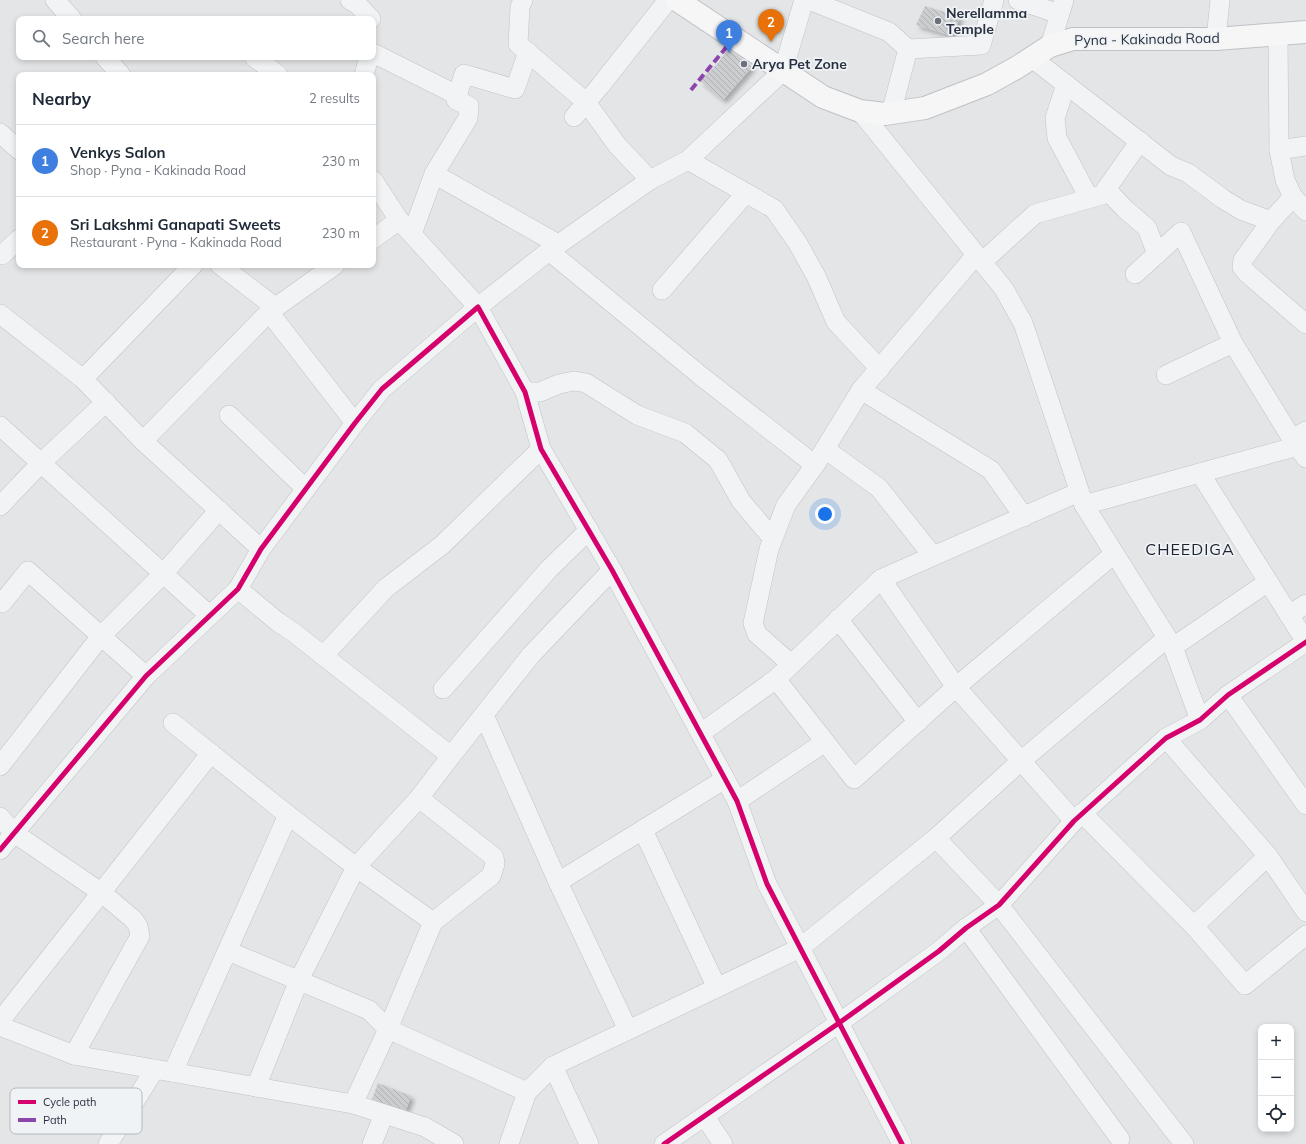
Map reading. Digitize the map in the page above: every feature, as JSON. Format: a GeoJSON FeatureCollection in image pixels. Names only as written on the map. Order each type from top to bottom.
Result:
{"type":"FeatureCollection","features":[{"type":"Feature","properties":{"kind":"main road","name":"Pyna - Kakinada Road"},"geometry":{"type":"LineString","coordinates":[[677,0],[823,97],[860,111],[885,114],[925,108],[987,84],[1041,52],[1074,38],[1216,39],[1306,32]]}},
{"type":"Feature","properties":{"kind":"street"},"geometry":{"type":"LineString","coordinates":[[55,0],[69,16]]}},
{"type":"Feature","properties":{"kind":"street"},"geometry":{"type":"LineString","coordinates":[[350,0],[357,4],[368,16]]}},
{"type":"Feature","properties":{"kind":"street"},"geometry":{"type":"LineString","coordinates":[[523,0],[520,7],[518,44],[586,102],[617,145],[650,180]]}},
{"type":"Feature","properties":{"kind":"street"},"geometry":{"type":"LineString","coordinates":[[574,117],[668,0]]}},
{"type":"Feature","properties":{"kind":"street"},"geometry":{"type":"LineString","coordinates":[[0,850],[146,676],[238,588],[261,549],[382,389],[478,307],[553,247],[650,180],[688,160],[783,71],[804,0]]}},
{"type":"Feature","properties":{"kind":"street"},"geometry":{"type":"LineString","coordinates":[[809,0],[889,32],[908,49],[980,45],[994,0]]}},
{"type":"Feature","properties":{"kind":"street"},"geometry":{"type":"LineString","coordinates":[[1018,0],[1061,7],[1041,52],[1066,84],[1171,166],[1188,173],[1223,199],[1241,210],[1271,221]]}},
{"type":"Feature","properties":{"kind":"street"},"geometry":{"type":"LineString","coordinates":[[1216,39],[1220,0]]}},
{"type":"Feature","properties":{"kind":"street"},"geometry":{"type":"LineString","coordinates":[[1278,34],[1279,150],[1285,180],[1293,197],[1306,211]]}},
{"type":"Feature","properties":{"kind":"street"},"geometry":{"type":"LineString","coordinates":[[891,113],[908,49]]}},
{"type":"Feature","properties":{"kind":"street"},"geometry":{"type":"LineString","coordinates":[[412,234],[434,174],[468,118],[469,106],[456,100],[464,74],[515,89],[528,52]]}},
{"type":"Feature","properties":{"kind":"street"},"geometry":{"type":"LineString","coordinates":[[376,54],[458,95]]}},
{"type":"Feature","properties":{"kind":"street"},"geometry":{"type":"LineString","coordinates":[[108,60],[118,72]]}},
{"type":"Feature","properties":{"kind":"street"},"geometry":{"type":"LineString","coordinates":[[258,60],[274,72]]}},
{"type":"Feature","properties":{"kind":"street"},"geometry":{"type":"LineString","coordinates":[[365,72],[368,60]]}},
{"type":"Feature","properties":{"kind":"street"},"geometry":{"type":"LineString","coordinates":[[1066,84],[1055,118],[1058,138],[1089,198]]}},
{"type":"Feature","properties":{"kind":"street"},"geometry":{"type":"LineString","coordinates":[[860,111],[1004,289],[1024,323],[1082,499],[1114,554],[1170,642],[1200,720]]}},
{"type":"Feature","properties":{"kind":"street"},"geometry":{"type":"LineString","coordinates":[[0,133],[16,147]]}},
{"type":"Feature","properties":{"kind":"street"},"geometry":{"type":"LineString","coordinates":[[792,664],[757,634],[753,623],[769,549],[786,505],[816,465],[862,390],[979,258],[1035,214],[1102,195],[1140,141]]}},
{"type":"Feature","properties":{"kind":"street"},"geometry":{"type":"LineString","coordinates":[[1279,150],[1306,146]]}},
{"type":"Feature","properties":{"kind":"street"},"geometry":{"type":"LineString","coordinates":[[688,160],[774,209],[797,242],[816,276],[836,322],[880,370]]}},
{"type":"Feature","properties":{"kind":"street"},"geometry":{"type":"LineString","coordinates":[[434,174],[553,247],[701,376],[816,465]]}},
{"type":"Feature","properties":{"kind":"street"},"geometry":{"type":"LineString","coordinates":[[376,185],[399,220],[478,307],[525,392],[541,449],[612,570],[737,801],[767,884],[902,1144]]}},
{"type":"Feature","properties":{"kind":"street"},"geometry":{"type":"LineString","coordinates":[[1106,189],[1125,209],[1148,228],[1157,254]]}},
{"type":"Feature","properties":{"kind":"street"},"geometry":{"type":"LineString","coordinates":[[662,290],[746,193]]}},
{"type":"Feature","properties":{"kind":"street"},"geometry":{"type":"LineString","coordinates":[[1293,197],[1271,221],[1243,260],[1242,267],[1248,274],[1306,324]]}},
{"type":"Feature","properties":{"kind":"street"},"geometry":{"type":"LineString","coordinates":[[376,237],[399,220]]}},
{"type":"Feature","properties":{"kind":"street"},"geometry":{"type":"LineString","coordinates":[[701,734],[776,678],[881,579],[1024,517],[1082,499],[1200,473],[1300,444],[1233,343],[1181,232],[1135,274]]}},
{"type":"Feature","properties":{"kind":"street"},"geometry":{"type":"LineString","coordinates":[[1,255],[16,242]]}},
{"type":"Feature","properties":{"kind":"street"},"geometry":{"type":"LineString","coordinates":[[83,379],[191,268]]}},
{"type":"Feature","properties":{"kind":"street"},"geometry":{"type":"LineString","coordinates":[[224,268],[272,309],[355,423]]}},
{"type":"Feature","properties":{"kind":"street"},"geometry":{"type":"LineString","coordinates":[[143,441],[272,309],[331,268]]}},
{"type":"Feature","properties":{"kind":"street"},"geometry":{"type":"LineString","coordinates":[[0,314],[83,379],[143,441],[261,549]]}},
{"type":"Feature","properties":{"kind":"street"},"geometry":{"type":"LineString","coordinates":[[1166,375],[1233,343]]}},
{"type":"Feature","properties":{"kind":"street"},"geometry":{"type":"LineString","coordinates":[[525,392],[540,392],[559,384],[574,381],[586,383],[637,415],[685,433],[718,460],[741,501],[773,539]]}},
{"type":"Feature","properties":{"kind":"street"},"geometry":{"type":"LineString","coordinates":[[862,390],[991,470],[1024,517]]}},
{"type":"Feature","properties":{"kind":"street"},"geometry":{"type":"LineString","coordinates":[[0,506],[42,462],[106,402]]}},
{"type":"Feature","properties":{"kind":"street"},"geometry":{"type":"LineString","coordinates":[[229,415],[306,489]]}},
{"type":"Feature","properties":{"kind":"street"},"geometry":{"type":"LineString","coordinates":[[0,426],[42,462],[209,615]]}},
{"type":"Feature","properties":{"kind":"street"},"geometry":{"type":"LineString","coordinates":[[323,656],[386,588],[442,545],[541,449]]}},
{"type":"Feature","properties":{"kind":"street"},"geometry":{"type":"LineString","coordinates":[[825,449],[879,488],[933,556]]}},
{"type":"Feature","properties":{"kind":"street"},"geometry":{"type":"LineString","coordinates":[[664,1144],[840,1023],[999,905],[1078,817],[1166,738],[1200,720],[1228,695],[1306,642],[1200,473]]}},
{"type":"Feature","properties":{"kind":"street"},"geometry":{"type":"LineString","coordinates":[[0,766],[102,636],[163,574],[218,510]]}},
{"type":"Feature","properties":{"kind":"street"},"geometry":{"type":"LineString","coordinates":[[443,689],[549,569],[589,530]]}},
{"type":"Feature","properties":{"kind":"street"},"geometry":{"type":"LineString","coordinates":[[776,678],[854,779],[956,687],[1114,554]]}},
{"type":"Feature","properties":{"kind":"street"},"geometry":{"type":"LineString","coordinates":[[256,1087],[299,980],[356,867],[419,798],[531,655],[612,570]]}},
{"type":"Feature","properties":{"kind":"street"},"geometry":{"type":"LineString","coordinates":[[1,603],[28,571],[146,676]]}},
{"type":"Feature","properties":{"kind":"street"},"geometry":{"type":"LineString","coordinates":[[881,579],[956,687],[1021,761],[1194,926],[1245,985],[1306,935]]}},
{"type":"Feature","properties":{"kind":"street"},"geometry":{"type":"LineString","coordinates":[[509,1144],[526,1092],[553,1066],[800,948],[936,838],[1021,761],[1170,642],[1268,582]]}},
{"type":"Feature","properties":{"kind":"street"},"geometry":{"type":"LineString","coordinates":[[238,588],[278,622],[451,756]]}},
{"type":"Feature","properties":{"kind":"street"},"geometry":{"type":"LineString","coordinates":[[1289,615],[1306,604]]}},
{"type":"Feature","properties":{"kind":"street"},"geometry":{"type":"LineString","coordinates":[[838,620],[918,722]]}},
{"type":"Feature","properties":{"kind":"street"},"geometry":{"type":"LineString","coordinates":[[1228,695],[1306,805]]}},
{"type":"Feature","properties":{"kind":"street"},"geometry":{"type":"LineString","coordinates":[[484,715],[558,882],[628,1030]]}},
{"type":"Feature","properties":{"kind":"street"},"geometry":{"type":"LineString","coordinates":[[173,723],[288,815],[356,867],[433,922]]}},
{"type":"Feature","properties":{"kind":"street"},"geometry":{"type":"LineString","coordinates":[[1166,738],[1268,856],[1306,912]]}},
{"type":"Feature","properties":{"kind":"street"},"geometry":{"type":"LineString","coordinates":[[737,801],[825,742]]}},
{"type":"Feature","properties":{"kind":"street"},"geometry":{"type":"LineString","coordinates":[[0,1021],[211,753]]}},
{"type":"Feature","properties":{"kind":"street"},"geometry":{"type":"LineString","coordinates":[[558,882],[725,779]]}},
{"type":"Feature","properties":{"kind":"street"},"geometry":{"type":"LineString","coordinates":[[353,1104],[388,1029],[433,922],[490,876],[495,864],[494,857],[419,798]]}},
{"type":"Feature","properties":{"kind":"street"},"geometry":{"type":"LineString","coordinates":[[142,1100],[164,1071],[228,951],[288,815]]}},
{"type":"Feature","properties":{"kind":"street"},"geometry":{"type":"LineString","coordinates":[[0,817],[14,833],[102,893],[133,919],[138,926],[140,936],[74,1055]]}},
{"type":"Feature","properties":{"kind":"street"},"geometry":{"type":"LineString","coordinates":[[643,830],[716,988]]}},
{"type":"Feature","properties":{"kind":"street"},"geometry":{"type":"LineString","coordinates":[[936,838],[999,905],[1184,1144]]}},
{"type":"Feature","properties":{"kind":"street"},"geometry":{"type":"LineString","coordinates":[[1194,926],[1268,856]]}},
{"type":"Feature","properties":{"kind":"street"},"geometry":{"type":"LineString","coordinates":[[966,928],[1120,1139]]}},
{"type":"Feature","properties":{"kind":"street"},"geometry":{"type":"LineString","coordinates":[[228,951],[369,1010],[388,1029],[526,1092]]}},
{"type":"Feature","properties":{"kind":"street"},"geometry":{"type":"LineString","coordinates":[[0,1026],[74,1055],[353,1104],[425,1127],[454,1144]]}},
{"type":"Feature","properties":{"kind":"street"},"geometry":{"type":"LineString","coordinates":[[553,1066],[589,1144]]}},
{"type":"Feature","properties":{"kind":"street"},"geometry":{"type":"LineString","coordinates":[[372,1144],[384,1114]]}},
{"type":"Feature","properties":{"kind":"street"},"geometry":{"type":"LineString","coordinates":[[705,1117],[723,1144]]}},
{"type":"Feature","properties":{"kind":"street"},"geometry":{"type":"LineString","coordinates":[[108,1144],[116,1134]]}},
{"type":"Feature","properties":{"kind":"building","name":"Nerellamma Temple"},"geometry":{"type":"Polygon","coordinates":[[[925,6],[960,17],[952,36],[916,25],[925,6]]]}},
{"type":"Feature","properties":{"kind":"building"},"geometry":{"type":"Polygon","coordinates":[[[728,49],[752,67],[723,100],[700,81],[717,64],[728,49]]]}},
{"type":"Feature","properties":{"kind":"building"},"geometry":{"type":"Polygon","coordinates":[[[378,1083],[411,1096],[406,1110],[372,1099],[378,1083]]]}},
{"type":"Feature","properties":{"kind":"marked path"},"geometry":{"type":"LineString","coordinates":[[691,90],[734,38]]}},
{"type":"Feature","properties":{"kind":"cycle path"},"geometry":{"type":"LineString","coordinates":[[0,850],[146,676],[238,589],[261,549],[382,389],[478,307],[525,392],[541,449],[612,570],[737,801],[767,884],[902,1144]]}},
{"type":"Feature","properties":{"kind":"cycle path"},"geometry":{"type":"LineString","coordinates":[[664,1144],[839,1023],[939,951],[966,928],[999,905],[1074,821],[1166,738],[1200,720],[1228,695],[1306,642]]}},
{"type":"Feature","properties":{"kind":"place","name":"Nerellamma Temple"},"geometry":{"type":"Point","coordinates":[938,21]}},
{"type":"Feature","properties":{"kind":"place","name":"Sri Lakshmi Ganapati Sweets"},"geometry":{"type":"Point","coordinates":[771,42]}},
{"type":"Feature","properties":{"kind":"place","name":"Venkys Salon"},"geometry":{"type":"Point","coordinates":[729,53]}},
{"type":"Feature","properties":{"kind":"place","name":"Arya Pet Zone"},"geometry":{"type":"Point","coordinates":[744,64]}},
{"type":"Feature","properties":{"kind":"district","name":"CHEEDIGA"},"geometry":{"type":"Point","coordinates":[1190,549]}}]}
